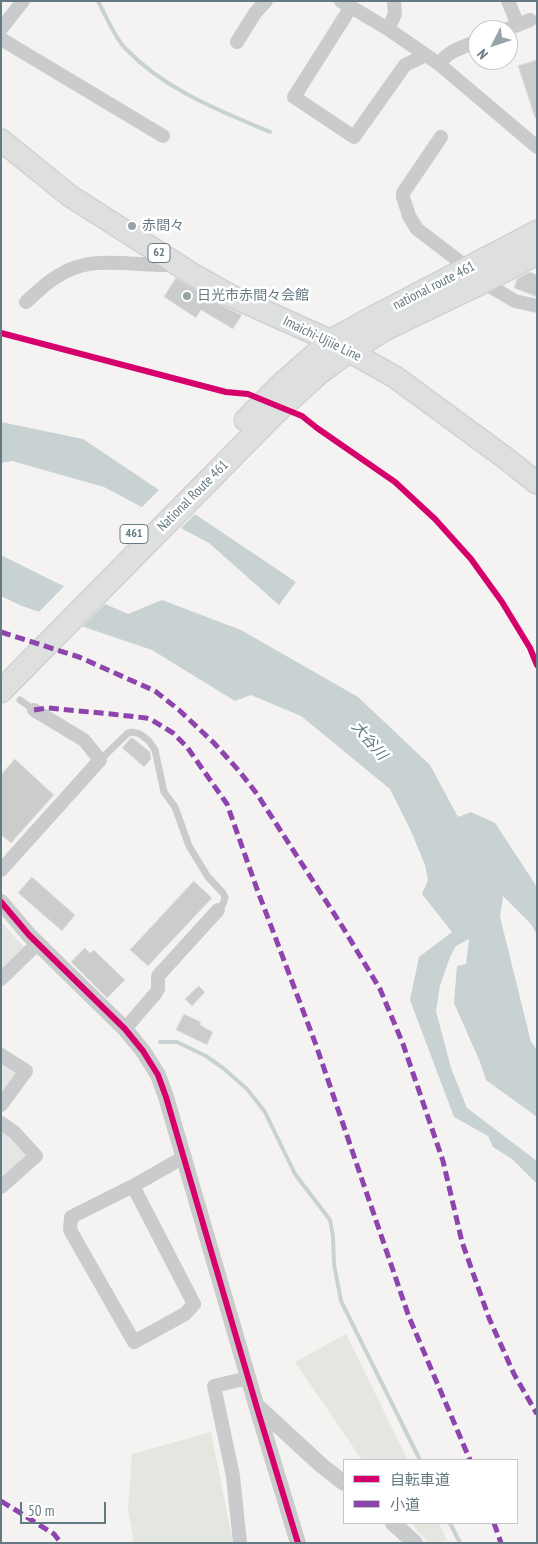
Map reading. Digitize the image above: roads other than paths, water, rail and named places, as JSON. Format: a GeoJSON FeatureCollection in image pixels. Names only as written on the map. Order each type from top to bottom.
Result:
{"type":"FeatureCollection","features":[{"type":"Feature","properties":{"kind":"highway","name":"national route 461"},"geometry":{"type":"LineString","coordinates":[[477,275],[537,232]]}},
{"type":"Feature","properties":{"kind":"highway","name":"national route 461"},"geometry":{"type":"LineString","coordinates":[[340,346],[378,315],[537,253]]}},
{"type":"Feature","properties":{"kind":"highway","name":"National Route 461"},"geometry":{"type":"LineString","coordinates":[[11,696],[11,666],[269,408],[319,373],[340,346]]}},
{"type":"Feature","properties":{"kind":"main road","name":"Imaichi-Ujiie Line"},"geometry":{"type":"LineString","coordinates":[[1,140],[70,196],[173,262],[231,296],[340,346],[395,377],[537,483]]}},
{"type":"Feature","properties":{"kind":"street"},"geometry":{"type":"LineString","coordinates":[[1,29],[23,1]]}},
{"type":"Feature","properties":{"kind":"street"},"geometry":{"type":"LineString","coordinates":[[237,42],[255,13],[266,1]]}},
{"type":"Feature","properties":{"kind":"street"},"geometry":{"type":"LineString","coordinates":[[388,29],[395,14],[394,1]]}},
{"type":"Feature","properties":{"kind":"street"},"geometry":{"type":"LineString","coordinates":[[508,1],[516,20]]}},
{"type":"Feature","properties":{"kind":"street"},"geometry":{"type":"LineString","coordinates":[[426,55],[405,66],[354,137],[294,97],[346,4],[388,29],[426,55],[439,64],[537,147]]}},
{"type":"Feature","properties":{"kind":"street"},"geometry":{"type":"LineString","coordinates":[[1,39],[163,136]]}},
{"type":"Feature","properties":{"kind":"street"},"geometry":{"type":"LineString","coordinates":[[439,64],[451,52],[468,45]]}},
{"type":"Feature","properties":{"kind":"street"},"geometry":{"type":"LineString","coordinates":[[441,137],[405,188],[402,197],[410,216],[418,228],[488,285],[515,301],[537,306]]}},
{"type":"Feature","properties":{"kind":"street"},"geometry":{"type":"LineString","coordinates":[[26,302],[55,278],[78,266],[104,263],[164,265],[173,262]]}},
{"type":"Feature","properties":{"kind":"street"},"geometry":{"type":"LineString","coordinates":[[1,870],[100,760],[84,740],[34,710]]}},
{"type":"Feature","properties":{"kind":"street"},"geometry":{"type":"LineString","coordinates":[[1,902],[37,944],[125,1030],[143,1051],[158,1075],[184,1156],[298,1543]]}},
{"type":"Feature","properties":{"kind":"street"},"geometry":{"type":"LineString","coordinates":[[125,1030],[156,994],[158,976],[218,910]]}},
{"type":"Feature","properties":{"kind":"street"},"geometry":{"type":"LineString","coordinates":[[1,979],[37,944]]}},
{"type":"Feature","properties":{"kind":"street"},"geometry":{"type":"LineString","coordinates":[[1,1056],[26,1070],[1,1105]]}},
{"type":"Feature","properties":{"kind":"street"},"geometry":{"type":"LineString","coordinates":[[1,1123],[14,1132],[36,1156],[1,1187]]}},
{"type":"Feature","properties":{"kind":"street"},"geometry":{"type":"LineString","coordinates":[[133,1186],[194,1304],[185,1314],[134,1342],[70,1230],[71,1217],[133,1186],[184,1156]]}},
{"type":"Feature","properties":{"kind":"street"},"geometry":{"type":"LineString","coordinates":[[240,1543],[233,1476],[214,1386],[248,1378]]}},
{"type":"Feature","properties":{"kind":"street"},"geometry":{"type":"LineString","coordinates":[[256,1405],[321,1465],[343,1482]]}},
{"type":"Feature","properties":{"kind":"street"},"geometry":{"type":"LineString","coordinates":[[394,1524],[415,1543]]}},
{"type":"Feature","properties":{"kind":"lane"},"geometry":{"type":"LineString","coordinates":[[11,696],[34,710]]}},
{"type":"Feature","properties":{"kind":"lane"},"geometry":{"type":"LineString","coordinates":[[100,760],[128,733],[140,734],[149,741],[157,758],[164,792],[175,807],[189,846],[208,877],[225,897],[223,904],[218,910]]}},
{"type":"Feature","properties":{"kind":"water"},"geometry":{"type":"Polygon","coordinates":[[[1,422],[83,439],[296,582],[279,605],[209,543],[104,487],[12,461],[1,463],[1,422]]]}},
{"type":"Feature","properties":{"kind":"water","name":"大谷川"},"geometry":{"type":"Polygon","coordinates":[[[1,555],[55,582],[128,614],[162,600],[241,630],[358,697],[430,765],[458,817],[471,812],[495,823],[537,887],[537,935],[531,924],[503,896],[500,917],[531,1042],[537,1050],[537,1117],[486,1080],[454,1003],[457,966],[466,964],[469,939],[456,946],[450,957],[440,986],[436,1011],[451,1068],[467,1108],[537,1161],[537,1184],[512,1159],[493,1147],[488,1136],[454,1117],[410,1000],[419,957],[452,932],[422,894],[428,880],[425,865],[411,831],[390,789],[301,716],[251,695],[235,701],[152,650],[22,606],[1,596],[1,555]]]}},
{"type":"Feature","properties":{"kind":"waterway"},"geometry":{"type":"LineString","coordinates":[[98,1],[121,44],[157,76],[193,98],[270,132]]}},
{"type":"Feature","properties":{"kind":"waterway"},"geometry":{"type":"LineString","coordinates":[[160,1042],[177,1042],[206,1056],[247,1089],[265,1112],[295,1174],[330,1220],[333,1236],[334,1264],[341,1301],[420,1459]]}},
{"type":"Feature","properties":{"kind":"waterway"},"geometry":{"type":"LineString","coordinates":[[450,1524],[460,1543]]}},
{"type":"Feature","properties":{"kind":"place","name":"赤間々"},"geometry":{"type":"Point","coordinates":[132,226]}},
{"type":"Feature","properties":{"kind":"place","name":"日光市赤間々会館"},"geometry":{"type":"Point","coordinates":[187,296]}}]}
